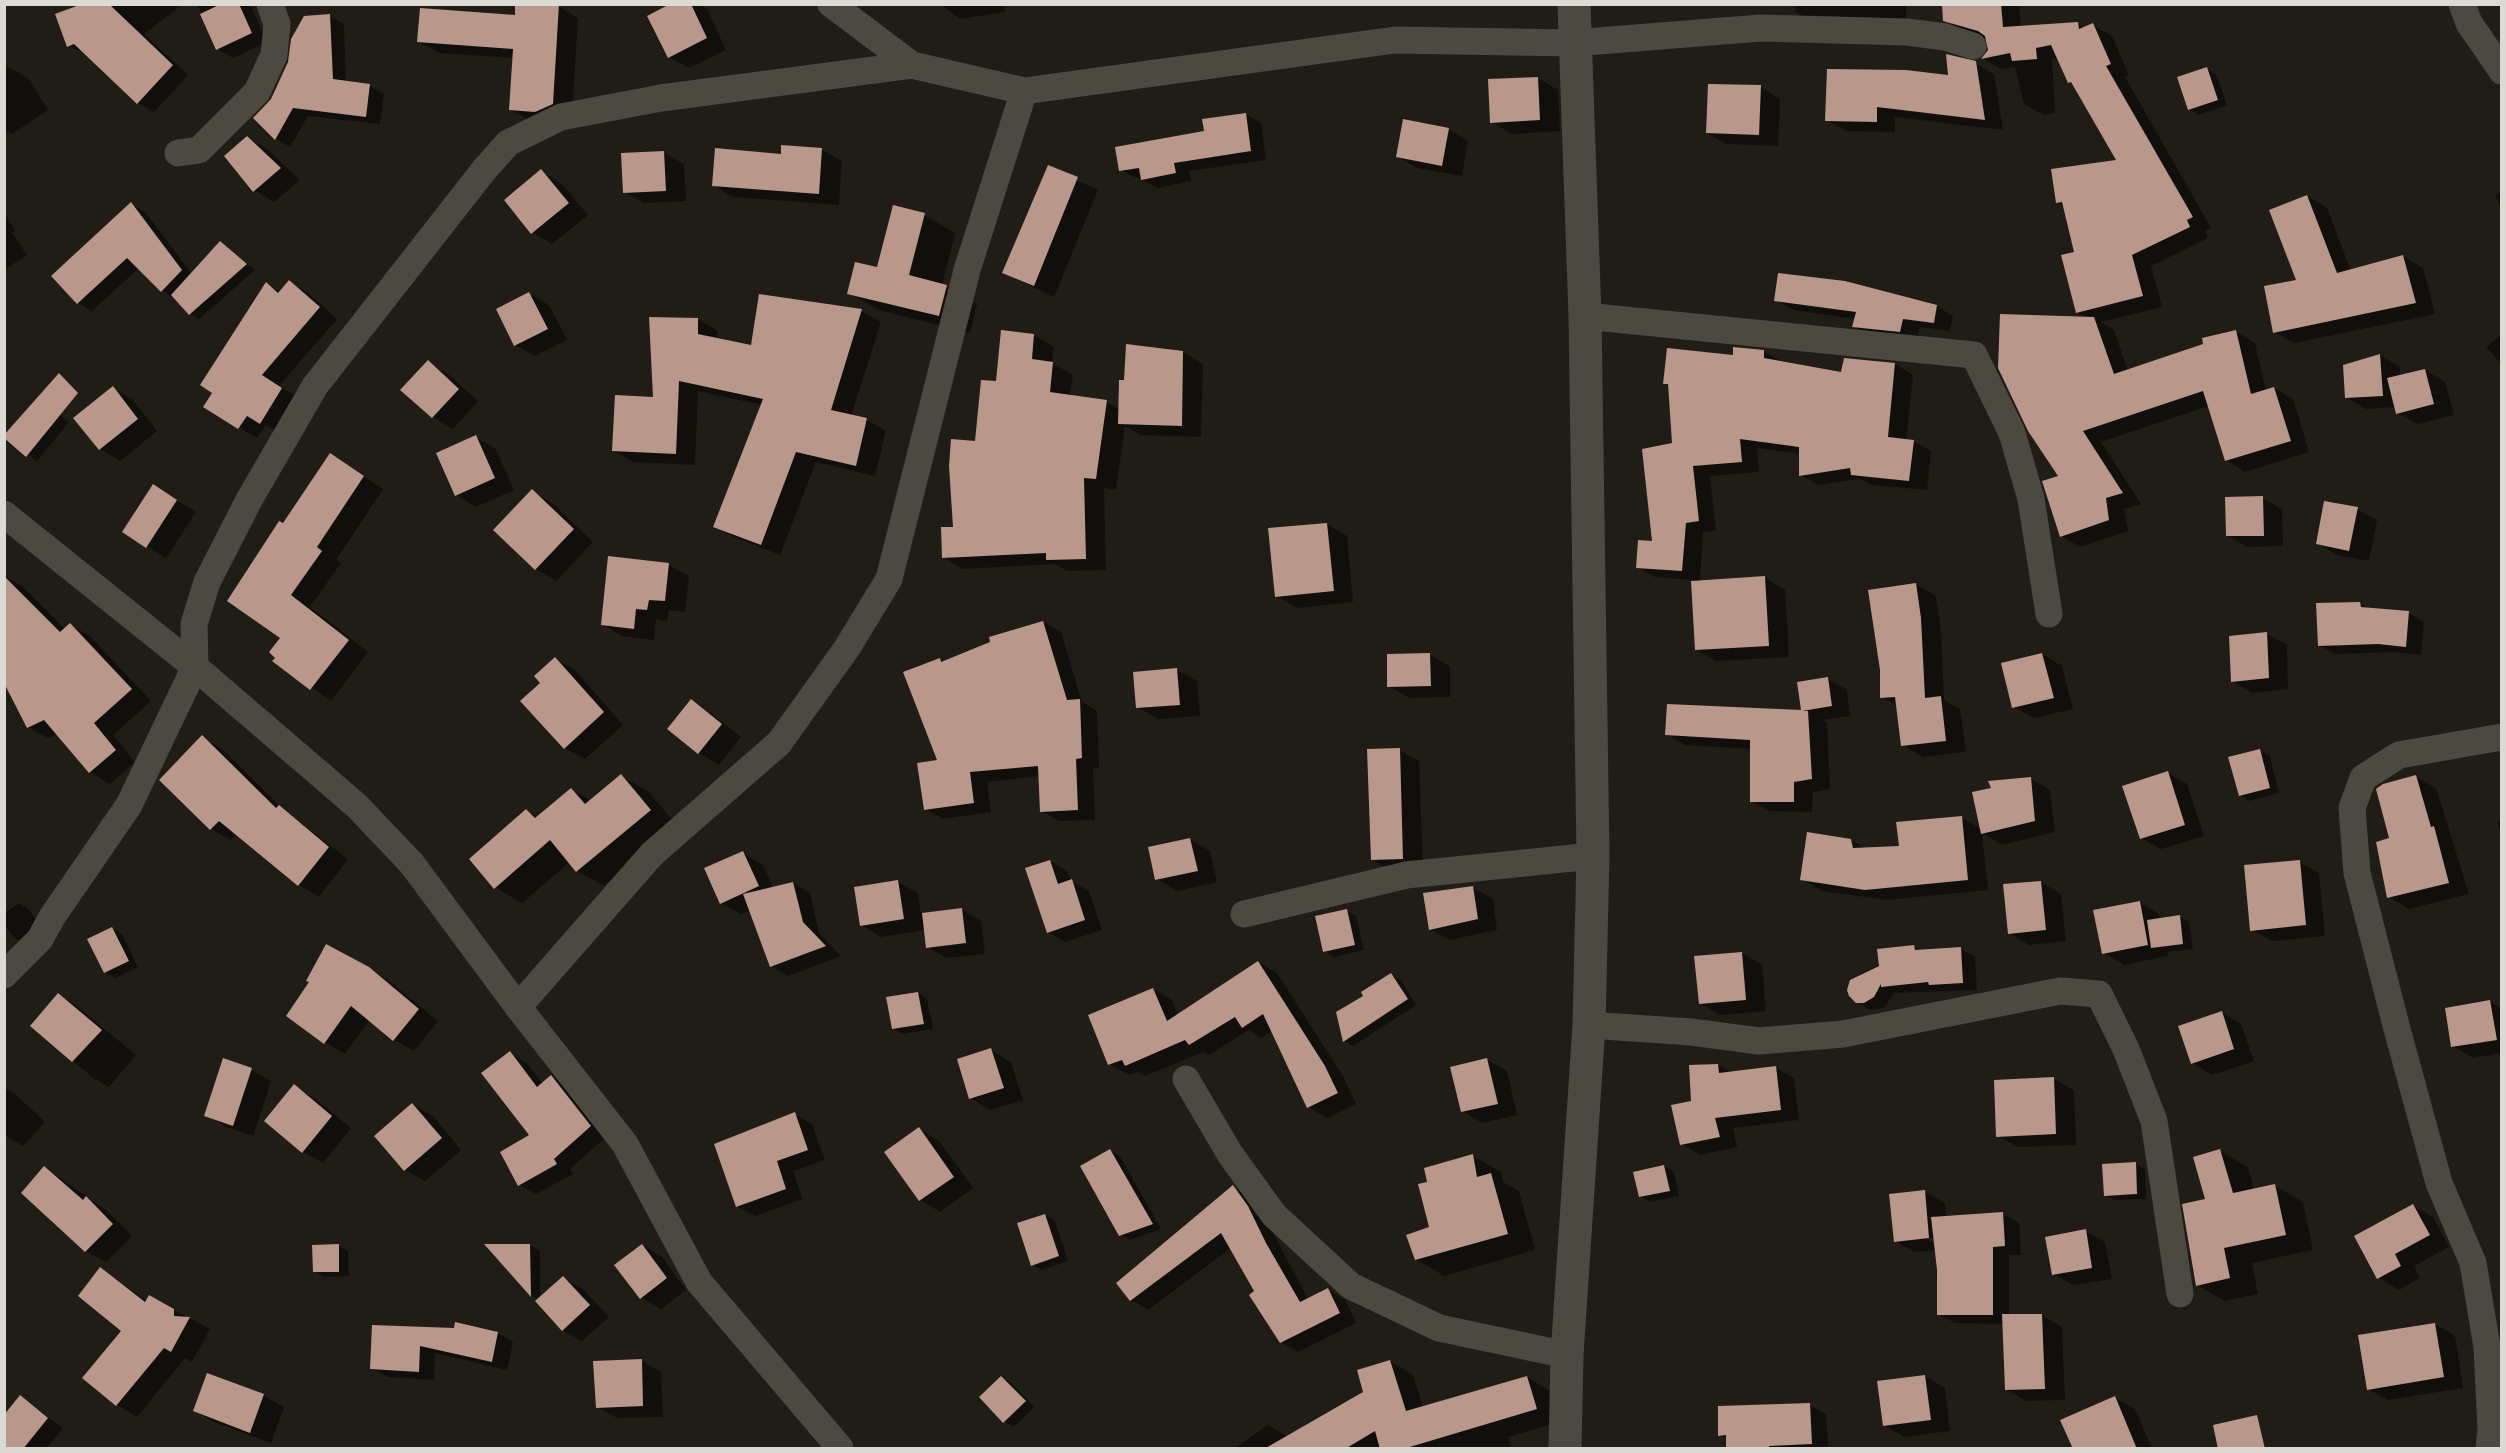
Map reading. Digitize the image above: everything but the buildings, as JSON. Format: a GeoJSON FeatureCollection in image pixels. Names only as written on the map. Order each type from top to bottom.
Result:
{"type":"FeatureCollection","features":[{"type":"Feature","properties":{"kind":"street"},"geometry":{"type":"LineString","coordinates":[[177,153],[199,150],[257,92],[274,55],[277,24],[270,4]]}},
{"type":"Feature","properties":{"kind":"street"},"geometry":{"type":"LineString","coordinates":[[831,4],[912,64]]}},
{"type":"Feature","properties":{"kind":"street"},"geometry":{"type":"LineString","coordinates":[[1565,1449],[1567,1355],[1589,1025],[1593,856],[1585,316],[1574,4]]}},
{"type":"Feature","properties":{"kind":"street"},"geometry":{"type":"LineString","coordinates":[[2462,4],[2469,23],[2502,71]]}},
{"type":"Feature","properties":{"kind":"street"},"geometry":{"type":"LineString","coordinates":[[4,975],[40,939],[52,917],[129,806],[195,667],[194,624],[207,582],[249,500],[315,386],[484,170],[508,143],[561,117],[661,98],[912,64],[1024,91],[1395,40],[1574,42],[1761,28],[1907,32],[1945,37],[1973,46]]}},
{"type":"Feature","properties":{"kind":"street"},"geometry":{"type":"LineString","coordinates":[[518,1007],[652,854],[779,743],[847,648],[889,579],[968,270],[1024,91]]}},
{"type":"Feature","properties":{"kind":"street"},"geometry":{"type":"LineString","coordinates":[[1585,316],[1974,355],[2012,433],[2031,499],[2049,614]]}},
{"type":"Feature","properties":{"kind":"street"},"geometry":{"type":"LineString","coordinates":[[4,514],[195,667],[357,806],[412,864],[518,1007],[625,1144],[699,1282],[840,1449]]}},
{"type":"Feature","properties":{"kind":"street"},"geometry":{"type":"LineString","coordinates":[[2489,1449],[2491,1429],[2487,1347],[2473,1263],[2439,1183],[2397,1029],[2357,873],[2352,808],[2363,777],[2398,755],[2502,737]]}},
{"type":"Feature","properties":{"kind":"street"},"geometry":{"type":"LineString","coordinates":[[1244,914],[1406,875],[1593,856]]}},
{"type":"Feature","properties":{"kind":"street"},"geometry":{"type":"LineString","coordinates":[[1589,1025],[1691,1032],[1759,1041],[1843,1034],[2060,991],[2099,994],[2126,1048],[2154,1121],[2180,1294]]}},
{"type":"Feature","properties":{"kind":"street"},"geometry":{"type":"LineString","coordinates":[[1186,1079],[1230,1154],[1274,1215],[1351,1286],[1439,1328],[1567,1355]]}}]}
